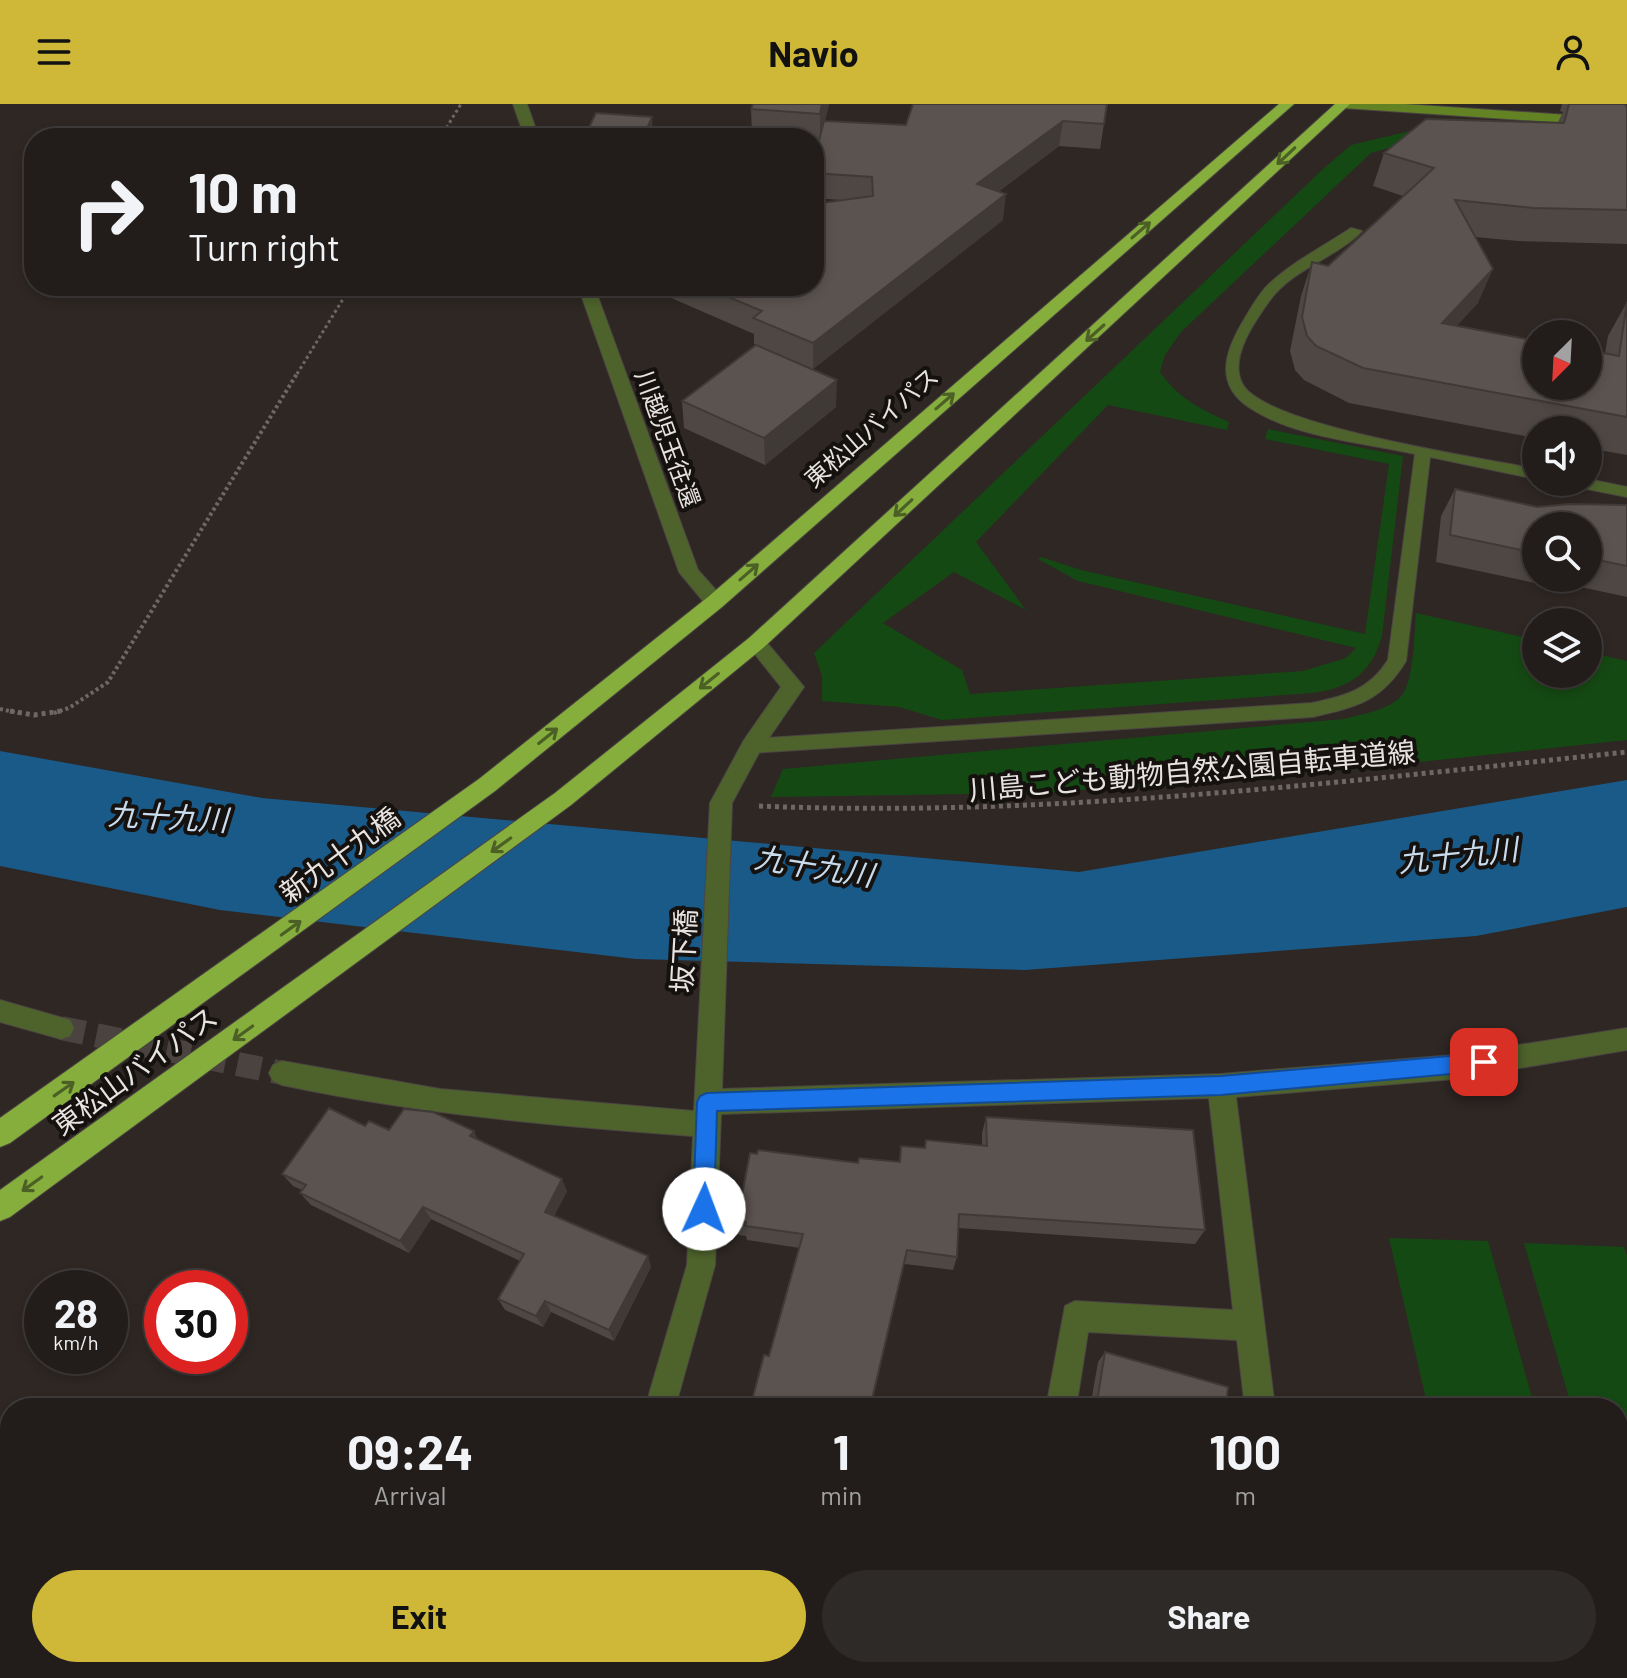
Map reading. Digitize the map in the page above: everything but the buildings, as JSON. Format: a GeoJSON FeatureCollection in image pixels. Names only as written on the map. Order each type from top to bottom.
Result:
{"type":"FeatureCollection","features":[{"type":"Feature","properties":{"kind":"highway","name":"東松山バイパス"},"geometry":{"type":"LineString","coordinates":[[487,785],[715,602],[1287,104]]}},
{"type":"Feature","properties":{"kind":"highway"},"geometry":{"type":"LineString","coordinates":[[756,643],[1343,104]]}},
{"type":"Feature","properties":{"kind":"highway","name":"東松山バイパス"},"geometry":{"type":"LineString","coordinates":[[0,1207],[563,799],[756,643]]}},
{"type":"Feature","properties":{"kind":"highway","name":"新九十九橋"},"geometry":{"type":"LineString","coordinates":[[228,973],[487,785]]}},
{"type":"Feature","properties":{"kind":"highway","name":"東松山バイパス"},"geometry":{"type":"LineString","coordinates":[[0,1134],[228,973]]}},
{"type":"Feature","properties":{"kind":"street"},"geometry":{"type":"LineString","coordinates":[[520,104],[528,128]]}},
{"type":"Feature","properties":{"kind":"street"},"geometry":{"type":"LineString","coordinates":[[1343,104],[1627,123]]}},
{"type":"Feature","properties":{"kind":"street","name":"川越児玉往還"},"geometry":{"type":"LineString","coordinates":[[590,296],[689,572],[715,602]]}},
{"type":"Feature","properties":{"kind":"street"},"geometry":{"type":"LineString","coordinates":[[752,746],[793,687],[756,643]]}},
{"type":"Feature","properties":{"kind":"street","name":"坂下橋"},"geometry":{"type":"LineString","coordinates":[[663,1398],[701,1265],[721,803],[752,746]]}},
{"type":"Feature","properties":{"kind":"street"},"geometry":{"type":"LineString","coordinates":[[0,1011],[61,1028]]}},
{"type":"Feature","properties":{"kind":"street"},"geometry":{"type":"LineString","coordinates":[[282,1073],[368,1091],[578,1116],[707,1113],[1221,1086],[1455,1067],[1627,1039]]}},
{"type":"Feature","properties":{"kind":"street"},"geometry":{"type":"LineString","coordinates":[[1221,1086],[1259,1398]]}},
{"type":"Feature","properties":{"kind":"street"},"geometry":{"type":"LineString","coordinates":[[1063,1398],[1075,1316],[1250,1326]]}},
{"type":"Feature","properties":{"kind":"lane"},"geometry":{"type":"LineString","coordinates":[[1356,231],[1273,289],[1235,342],[1229,366],[1239,392],[1284,419],[1522,471]]}},
{"type":"Feature","properties":{"kind":"lane"},"geometry":{"type":"LineString","coordinates":[[752,746],[1312,710],[1355,701],[1385,683],[1397,661],[1423,451]]}},
{"type":"Feature","properties":{"kind":"lane"},"geometry":{"type":"LineString","coordinates":[[1602,487],[1627,492]]}},
{"type":"Feature","properties":{"kind":"path"},"geometry":{"type":"LineString","coordinates":[[446,128],[461,104]]}},
{"type":"Feature","properties":{"kind":"path"},"geometry":{"type":"LineString","coordinates":[[0,709],[36,718],[64,711],[108,682],[345,296]]}},
{"type":"Feature","properties":{"kind":"path","name":"川島こども動物自然公園自転車道線"},"geometry":{"type":"LineString","coordinates":[[760,806],[866,811],[1020,808],[1172,797],[1627,752]]}},
{"type":"Feature","properties":{"kind":"green space"},"geometry":{"type":"Polygon","coordinates":[[[1410,131],[1627,143],[1425,144],[1392,147],[1371,153],[1181,332],[1165,355],[1160,372],[1167,381],[1191,402],[1229,422],[1227,430],[1108,405],[976,542],[1026,610],[954,572],[883,623],[962,670],[970,694],[1303,671],[1346,658],[1356,648],[1078,581],[1038,559],[1041,557],[1081,570],[1365,634],[1389,464],[1265,439],[1268,429],[1403,456],[1382,636],[1372,660],[1357,677],[1337,687],[1312,693],[942,720],[899,707],[822,701],[822,676],[814,653],[1322,170],[1351,145],[1410,131]]]}},
{"type":"Feature","properties":{"kind":"green space"},"geometry":{"type":"Polygon","coordinates":[[[1416,613],[1522,637],[1522,688],[1602,688],[1602,655],[1627,661],[1627,740],[1334,771],[1042,793],[771,797],[783,769],[1344,719],[1383,708],[1397,700],[1406,688],[1416,613]]]}},
{"type":"Feature","properties":{"kind":"green space"},"geometry":{"type":"Polygon","coordinates":[[[1389,1238],[1488,1241],[1532,1398],[1426,1398],[1389,1238]]]}},
{"type":"Feature","properties":{"kind":"green space"},"geometry":{"type":"Polygon","coordinates":[[[1524,1243],[1624,1247],[1627,1255],[1627,1398],[1569,1398],[1524,1243]]]}},
{"type":"Feature","properties":{"kind":"water","name":"九十九川"},"geometry":{"type":"Polygon","coordinates":[[[0,751],[262,798],[1079,872],[1627,780],[1627,907],[1476,936],[1025,970],[636,959],[220,910],[0,866],[0,751]]]}},
{"type":"Feature","properties":{"kind":"tunnel"},"geometry":{"type":"LineString","coordinates":[[61,1028],[282,1073]]}},
{"type":"Feature","properties":{"kind":"route"},"geometry":{"type":"LineString","coordinates":[[704,1209],[707,1102],[1221,1086],[1484,1062]]}}]}
